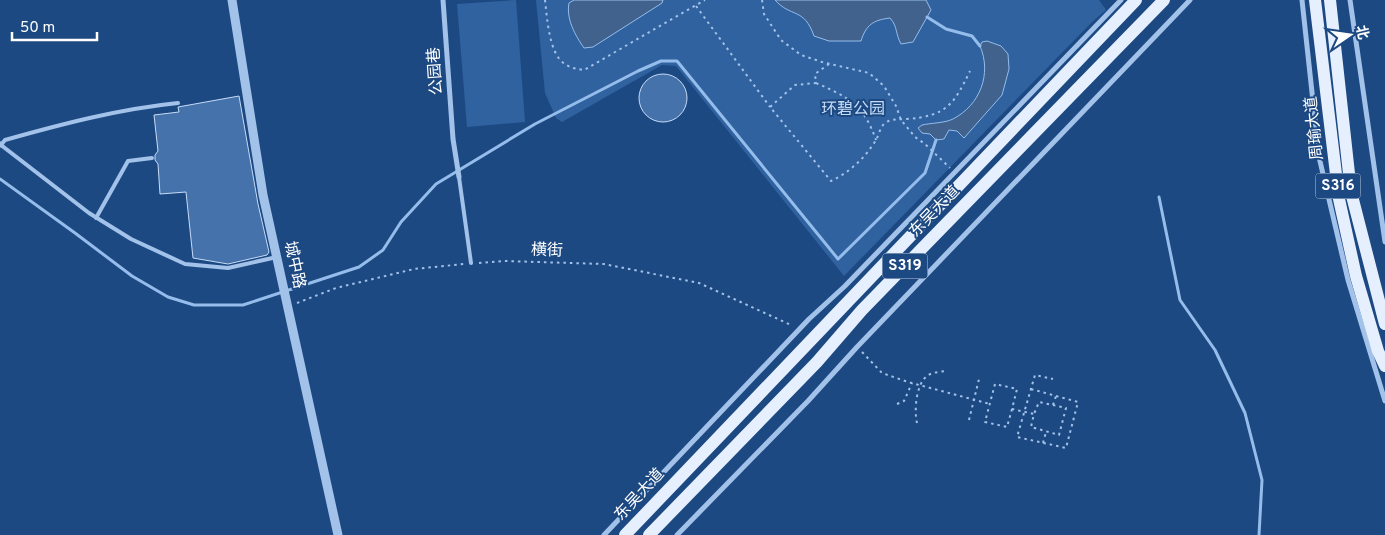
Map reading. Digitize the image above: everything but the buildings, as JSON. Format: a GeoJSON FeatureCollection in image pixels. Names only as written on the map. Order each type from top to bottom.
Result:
{"type":"FeatureCollection","features":[{"type":"Feature","properties":{"kind":"main road","name":"东吴大道"},"geometry":{"type":"LineString","coordinates":[[625,535],[1136,0]]}},
{"type":"Feature","properties":{"kind":"main road","name":"东吴大道"},"geometry":{"type":"LineString","coordinates":[[648,535],[817,362],[862,310],[1164,0]]}},
{"type":"Feature","properties":{"kind":"main road","name":"周瑜大道"},"geometry":{"type":"LineString","coordinates":[[1315,0],[1339,199],[1356,276],[1378,350],[1385,366]]}},
{"type":"Feature","properties":{"kind":"main road","name":"周瑜大道"},"geometry":{"type":"LineString","coordinates":[[1330,0],[1351,192],[1385,324]]}},
{"type":"Feature","properties":{"kind":"street","name":"城中路"},"geometry":{"type":"LineString","coordinates":[[232,0],[263,195],[338,535]]}},
{"type":"Feature","properties":{"kind":"street","name":"公园巷"},"geometry":{"type":"LineString","coordinates":[[443,0],[454,139],[459,177]]}},
{"type":"Feature","properties":{"kind":"street"},"geometry":{"type":"LineString","coordinates":[[604,535],[800,329],[845,286],[1121,0]]}},
{"type":"Feature","properties":{"kind":"street"},"geometry":{"type":"LineString","coordinates":[[677,535],[808,401],[857,347],[1190,0]]}},
{"type":"Feature","properties":{"kind":"street"},"geometry":{"type":"LineString","coordinates":[[1302,0],[1319,158],[1348,280],[1385,401]]}},
{"type":"Feature","properties":{"kind":"street"},"geometry":{"type":"LineString","coordinates":[[1350,0],[1385,242]]}},
{"type":"Feature","properties":{"kind":"lane"},"geometry":{"type":"LineString","coordinates":[[178,103],[138,107],[59,125],[5,140],[0,145],[96,218],[131,239],[185,264],[228,268],[277,257]]}},
{"type":"Feature","properties":{"kind":"lane"},"geometry":{"type":"LineString","coordinates":[[96,218],[128,161],[152,158]]}},
{"type":"Feature","properties":{"kind":"lane"},"geometry":{"type":"LineString","coordinates":[[459,177],[471,263]]}},
{"type":"Feature","properties":{"kind":"path"},"geometry":{"type":"LineString","coordinates":[[545,0],[554,50],[562,63],[584,70],[705,0]]}},
{"type":"Feature","properties":{"kind":"path"},"geometry":{"type":"LineString","coordinates":[[762,0],[764,14],[781,40],[801,55],[829,64],[869,73],[884,86],[896,106],[901,120],[915,138],[926,145],[954,172]]}},
{"type":"Feature","properties":{"kind":"path"},"geometry":{"type":"LineString","coordinates":[[695,6],[770,107],[831,181],[854,167],[876,140],[882,125],[890,120],[919,118],[941,112],[957,98],[970,71]]}},
{"type":"Feature","properties":{"kind":"path"},"geometry":{"type":"LineString","coordinates":[[816,83],[815,74],[829,64]]}},
{"type":"Feature","properties":{"kind":"path"},"geometry":{"type":"LineString","coordinates":[[770,107],[796,85],[816,83],[846,96],[862,112],[872,126],[876,140]]}},
{"type":"Feature","properties":{"kind":"path","name":"横街"},"geometry":{"type":"LineString","coordinates":[[287,303],[336,288],[404,271],[504,261],[604,264],[699,283],[800,329]]}},
{"type":"Feature","properties":{"kind":"path"},"geometry":{"type":"LineString","coordinates":[[857,347],[882,374],[990,404]]}},
{"type":"Feature","properties":{"kind":"path"},"geometry":{"type":"LineString","coordinates":[[917,423],[915,409],[922,380],[928,375],[946,371]]}},
{"type":"Feature","properties":{"kind":"path"},"geometry":{"type":"LineString","coordinates":[[1031,389],[1078,402],[1066,448],[1017,436],[1035,374],[1053,379]]}},
{"type":"Feature","properties":{"kind":"path"},"geometry":{"type":"LineString","coordinates":[[969,420],[980,379]]}},
{"type":"Feature","properties":{"kind":"path"},"geometry":{"type":"LineString","coordinates":[[896,404],[904,402],[912,383]]}},
{"type":"Feature","properties":{"kind":"path"},"geometry":{"type":"LineString","coordinates":[[995,384],[1017,389],[1012,409],[1007,427],[985,422],[995,384]]}},
{"type":"Feature","properties":{"kind":"path"},"geometry":{"type":"LineString","coordinates":[[1054,405],[1056,396]]}},
{"type":"Feature","properties":{"kind":"path"},"geometry":{"type":"LineString","coordinates":[[1039,402],[1054,405],[1066,408],[1059,436],[1030,428],[1039,402]]}},
{"type":"Feature","properties":{"kind":"path"},"geometry":{"type":"LineString","coordinates":[[1012,409],[1034,414]]}},
{"type":"Feature","properties":{"kind":"path"},"geometry":{"type":"LineString","coordinates":[[1043,443],[1046,432]]}},
{"type":"Feature","properties":{"kind":"green space"},"geometry":{"type":"Polygon","coordinates":[[[516,0],[525,122],[467,127],[457,4],[516,0]]]}},
{"type":"Feature","properties":{"kind":"green space","name":"环碧公园"},"geometry":{"type":"Polygon","coordinates":[[[536,0],[1099,0],[1106,10],[1092,22],[844,276],[676,66],[662,65],[562,122],[556,118],[545,93],[536,0]]]}},
{"type":"Feature","properties":{"kind":"shaded area"},"geometry":{"type":"Polygon","coordinates":[[[574,0],[663,0],[662,3],[593,47],[584,48],[570,21],[569,3],[574,0]]]}},
{"type":"Feature","properties":{"kind":"shaded area"},"geometry":{"type":"Polygon","coordinates":[[[775,0],[926,0],[931,10],[913,42],[901,44],[890,18],[871,24],[865,31],[861,41],[829,41],[814,36],[806,21],[781,6],[775,0]]]}},
{"type":"Feature","properties":{"kind":"shaded area"},"geometry":{"type":"Polygon","coordinates":[[[987,41],[1001,46],[1008,54],[1009,69],[1002,95],[964,138],[957,131],[949,130],[944,139],[936,140],[930,134],[922,133],[918,128],[922,125],[953,119],[970,106],[977,97],[984,78],[985,67],[980,46],[982,42],[987,41]]]}},
{"type":"Feature","properties":{"kind":"waterway"},"geometry":{"type":"LineString","coordinates":[[927,17],[946,29],[972,36],[980,46]]}},
{"type":"Feature","properties":{"kind":"waterway"},"geometry":{"type":"LineString","coordinates":[[0,179],[132,276],[168,297],[194,305],[243,305],[359,267],[383,250],[401,222],[436,184],[535,124],[661,61],[677,61],[838,259],[925,173],[936,140]]}},
{"type":"Feature","properties":{"kind":"waterway"},"geometry":{"type":"LineString","coordinates":[[1159,197],[1180,300],[1215,350],[1245,413],[1262,480],[1259,535]]}}]}
